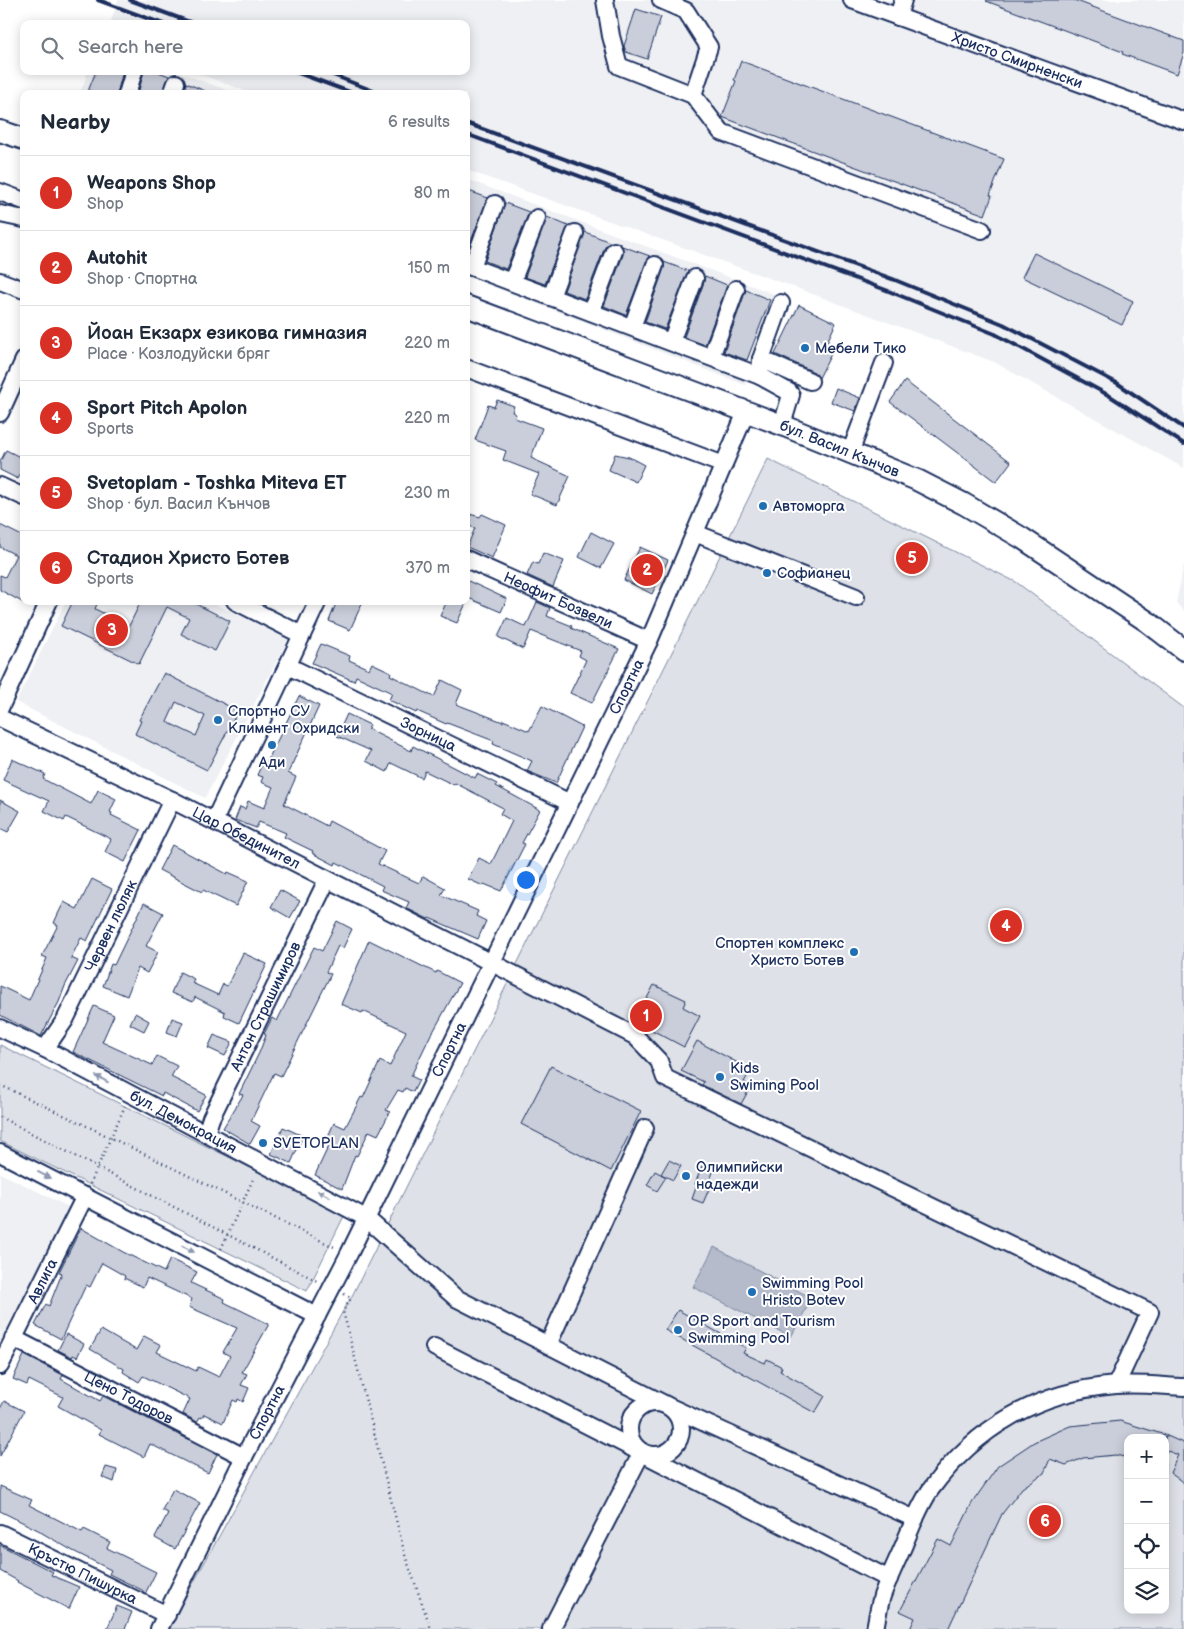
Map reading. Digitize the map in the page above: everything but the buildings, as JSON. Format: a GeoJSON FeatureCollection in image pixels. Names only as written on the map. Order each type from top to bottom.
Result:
{"type":"FeatureCollection","features":[{"type":"Feature","properties":{"kind":"main road"},"geometry":{"type":"LineString","coordinates":[[0,131],[20,138]]}},
{"type":"Feature","properties":{"kind":"main road","name":"бул. Васил Кънчов"},"geometry":{"type":"LineString","coordinates":[[470,308],[782,425],[917,480],[964,504],[1022,538],[1148,622],[1184,650]]}},
{"type":"Feature","properties":{"kind":"street"},"geometry":{"type":"LineString","coordinates":[[605,0],[611,36],[619,66],[692,95],[720,132],[982,230]]}},
{"type":"Feature","properties":{"kind":"street"},"geometry":{"type":"LineString","coordinates":[[661,0],[686,11],[709,47],[692,95]]}},
{"type":"Feature","properties":{"kind":"street","name":"Христо Смирненски"},"geometry":{"type":"LineString","coordinates":[[852,0],[1184,120]]}},
{"type":"Feature","properties":{"kind":"street"},"geometry":{"type":"LineString","coordinates":[[898,17],[903,0]]}},
{"type":"Feature","properties":{"kind":"street"},"geometry":{"type":"LineString","coordinates":[[127,90],[133,75]]}},
{"type":"Feature","properties":{"kind":"street"},"geometry":{"type":"LineString","coordinates":[[0,192],[20,200]]}},
{"type":"Feature","properties":{"kind":"street"},"geometry":{"type":"LineString","coordinates":[[470,264],[494,204]]}},
{"type":"Feature","properties":{"kind":"street"},"geometry":{"type":"LineString","coordinates":[[0,214],[20,218]]}},
{"type":"Feature","properties":{"kind":"street"},"geometry":{"type":"LineString","coordinates":[[512,282],[537,218]]}},
{"type":"Feature","properties":{"kind":"street"},"geometry":{"type":"LineString","coordinates":[[551,297],[575,233]]}},
{"type":"Feature","properties":{"kind":"street"},"geometry":{"type":"LineString","coordinates":[[591,312],[614,251]]}},
{"type":"Feature","properties":{"kind":"street"},"geometry":{"type":"LineString","coordinates":[[632,327],[655,265]]}},
{"type":"Feature","properties":{"kind":"street"},"geometry":{"type":"LineString","coordinates":[[470,266],[760,376],[789,392],[791,395],[782,425]]}},
{"type":"Feature","properties":{"kind":"street"},"geometry":{"type":"LineString","coordinates":[[671,342],[695,278]]}},
{"type":"Feature","properties":{"kind":"street"},"geometry":{"type":"LineString","coordinates":[[0,281],[20,288]]}},
{"type":"Feature","properties":{"kind":"street"},"geometry":{"type":"LineString","coordinates":[[711,357],[736,289]]}},
{"type":"Feature","properties":{"kind":"street"},"geometry":{"type":"LineString","coordinates":[[760,376],[761,358],[781,303]]}},
{"type":"Feature","properties":{"kind":"street"},"geometry":{"type":"LineString","coordinates":[[761,358],[810,381]]}},
{"type":"Feature","properties":{"kind":"street"},"geometry":{"type":"LineString","coordinates":[[850,453],[884,363]]}},
{"type":"Feature","properties":{"kind":"street"},"geometry":{"type":"LineString","coordinates":[[0,413],[20,369]]}},
{"type":"Feature","properties":{"kind":"street"},"geometry":{"type":"LineString","coordinates":[[470,370],[724,465]]}},
{"type":"Feature","properties":{"kind":"street","name":"Спортна"},"geometry":{"type":"LineString","coordinates":[[162,1622],[244,1457],[349,1254],[649,641],[746,412]]}},
{"type":"Feature","properties":{"kind":"street"},"geometry":{"type":"LineString","coordinates":[[0,486],[20,495]]}},
{"type":"Feature","properties":{"kind":"street"},"geometry":{"type":"LineString","coordinates":[[695,533],[856,598]]}},
{"type":"Feature","properties":{"kind":"street","name":"Неофит Бозвели"},"geometry":{"type":"LineString","coordinates":[[470,562],[649,641]]}},
{"type":"Feature","properties":{"kind":"street"},"geometry":{"type":"LineString","coordinates":[[0,708],[47,605]]}},
{"type":"Feature","properties":{"kind":"street"},"geometry":{"type":"LineString","coordinates":[[243,605],[302,635]]}},
{"type":"Feature","properties":{"kind":"street"},"geometry":{"type":"LineString","coordinates":[[214,821],[316,605]]}},
{"type":"Feature","properties":{"kind":"street","name":"Зорница"},"geometry":{"type":"LineString","coordinates":[[288,666],[570,803]]}},
{"type":"Feature","properties":{"kind":"street","name":"Цар Обединител"},"geometry":{"type":"LineString","coordinates":[[0,718],[214,821],[635,1036],[660,1061],[665,1078],[1150,1312],[1116,1384]]}},
{"type":"Feature","properties":{"kind":"street","name":"Червен люляк"},"geometry":{"type":"LineString","coordinates":[[45,1049],[65,1020],[172,800]]}},
{"type":"Feature","properties":{"kind":"street","name":"Антон Страшимиров"},"geometry":{"type":"LineString","coordinates":[[206,1133],[211,1118],[327,880]]}},
{"type":"Feature","properties":{"kind":"street","name":"бул. Демокрация"},"geometry":{"type":"LineString","coordinates":[[0,1028],[45,1049],[366,1218],[456,1298],[668,1406],[915,1519]]}},
{"type":"Feature","properties":{"kind":"street"},"geometry":{"type":"LineString","coordinates":[[548,1345],[645,1128]]}},
{"type":"Feature","properties":{"kind":"street"},"geometry":{"type":"LineString","coordinates":[[0,1153],[317,1316]]}},
{"type":"Feature","properties":{"kind":"street","name":"Авлига"},"geometry":{"type":"LineString","coordinates":[[0,1366],[85,1196]]}},
{"type":"Feature","properties":{"kind":"street","name":"Цено Тодоров"},"geometry":{"type":"LineString","coordinates":[[13,1338],[244,1457]]}},
{"type":"Feature","properties":{"kind":"street"},"geometry":{"type":"LineString","coordinates":[[434,1347],[889,1579]]}},
{"type":"Feature","properties":{"kind":"street"},"geometry":{"type":"LineString","coordinates":[[875,1629],[882,1597],[889,1579],[930,1490],[960,1454],[987,1430],[1020,1410],[1060,1394],[1116,1384],[1184,1387]]}},
{"type":"Feature","properties":{"kind":"street"},"geometry":{"type":"LineString","coordinates":[[649,1404],[668,1406],[678,1416],[682,1425],[678,1443],[665,1454],[656,1456],[642,1452],[634,1445],[630,1437],[630,1419],[639,1408],[649,1404]]}},
{"type":"Feature","properties":{"kind":"street"},"geometry":{"type":"LineString","coordinates":[[552,1629],[642,1452]]}},
{"type":"Feature","properties":{"kind":"street","name":"Кръстю Пишурка"},"geometry":{"type":"LineString","coordinates":[[0,1533],[162,1622]]}},
{"type":"Feature","properties":{"kind":"path"},"geometry":{"type":"LineString","coordinates":[[0,1085],[349,1254]]}},
{"type":"Feature","properties":{"kind":"path"},"geometry":{"type":"LineString","coordinates":[[85,1196],[130,1094]]}},
{"type":"Feature","properties":{"kind":"path"},"geometry":{"type":"LineString","coordinates":[[0,1117],[351,1298],[343,1311],[404,1555],[431,1629]]}},
{"type":"Feature","properties":{"kind":"path"},"geometry":{"type":"LineString","coordinates":[[214,1263],[260,1162]]}},
{"type":"Feature","properties":{"kind":"shaded area"},"geometry":{"type":"Polygon","coordinates":[[[118,0],[1184,0],[1184,468],[994,362],[794,287],[470,171],[470,90],[243,90],[202,75],[470,75],[470,20],[111,20],[118,0]]]}},
{"type":"Feature","properties":{"kind":"shaded area"},"geometry":{"type":"Polygon","coordinates":[[[87,75],[187,75],[226,90],[81,90],[87,75]]]}},
{"type":"Feature","properties":{"kind":"shaded area"},"geometry":{"type":"Polygon","coordinates":[[[470,180],[774,294],[745,385],[470,278],[470,180]]]}},
{"type":"Feature","properties":{"kind":"shaded area","name":"Спортен комплекс Христо Ботев"},"geometry":{"type":"Polygon","coordinates":[[[768,459],[1016,582],[1184,708],[1184,1629],[168,1629],[343,1311],[768,459]]]}},
{"type":"Feature","properties":{"kind":"shaded area"},"geometry":{"type":"Polygon","coordinates":[[[1184,563],[1184,611],[1176,603],[1184,563]]]}},
{"type":"Feature","properties":{"kind":"shaded area"},"geometry":{"type":"Polygon","coordinates":[[[64,605],[217,605],[289,638],[205,798],[16,702],[64,605]]]}},
{"type":"Feature","properties":{"kind":"shaded area"},"geometry":{"type":"Polygon","coordinates":[[[0,1045],[345,1214],[307,1291],[0,1141],[0,1045]]]}},
{"type":"Feature","properties":{"kind":"shaded area"},"geometry":{"type":"Polygon","coordinates":[[[0,1173],[69,1207],[0,1348],[0,1173]]]}},
{"type":"Feature","properties":{"kind":"water","name":"Swimming Pool Hristo Botev"},"geometry":{"type":"Polygon","coordinates":[[[714,1247],[812,1298],[791,1337],[693,1287],[714,1247]]]}},
{"type":"Feature","properties":{"kind":"railway"},"geometry":{"type":"LineString","coordinates":[[98,0],[152,20]]}},
{"type":"Feature","properties":{"kind":"railway"},"geometry":{"type":"LineString","coordinates":[[130,0],[184,20]]}},
{"type":"Feature","properties":{"kind":"railway"},"geometry":{"type":"LineString","coordinates":[[304,75],[344,90]]}},
{"type":"Feature","properties":{"kind":"railway"},"geometry":{"type":"LineString","coordinates":[[333,75],[371,90]]}},
{"type":"Feature","properties":{"kind":"railway"},"geometry":{"type":"LineString","coordinates":[[470,124],[895,280],[1003,324],[1117,383],[1184,428]]}},
{"type":"Feature","properties":{"kind":"railway"},"geometry":{"type":"LineString","coordinates":[[470,135],[886,290],[995,334],[1110,396],[1184,444]]}},
{"type":"Feature","properties":{"kind":"place","name":"Мебели Тико"},"geometry":{"type":"Point","coordinates":[805,348]}},
{"type":"Feature","properties":{"kind":"place","name":"Автоморга"},"geometry":{"type":"Point","coordinates":[763,506]}},
{"type":"Feature","properties":{"kind":"place","name":"Svetoplam - Toshka Miteva ET"},"geometry":{"type":"Point","coordinates":[912,558]}},
{"type":"Feature","properties":{"kind":"place","name":"Autohit"},"geometry":{"type":"Point","coordinates":[647,570]}},
{"type":"Feature","properties":{"kind":"place","name":"Софианец"},"geometry":{"type":"Point","coordinates":[767,573]}},
{"type":"Feature","properties":{"kind":"place","name":"Йоан Екзарх езикова гимназия"},"geometry":{"type":"Point","coordinates":[112,630]}},
{"type":"Feature","properties":{"kind":"place","name":"Спортно СУ Климент Охридски"},"geometry":{"type":"Point","coordinates":[218,720]}},
{"type":"Feature","properties":{"kind":"place","name":"Ади"},"geometry":{"type":"Point","coordinates":[272,745]}},
{"type":"Feature","properties":{"kind":"place","name":"Sport Pitch Apolon"},"geometry":{"type":"Point","coordinates":[1006,926]}},
{"type":"Feature","properties":{"kind":"place","name":"Спортен комплекс Христо Ботев"},"geometry":{"type":"Point","coordinates":[854,952]}},
{"type":"Feature","properties":{"kind":"place","name":"Weapons Shop"},"geometry":{"type":"Point","coordinates":[646,1016]}},
{"type":"Feature","properties":{"kind":"place","name":"Kids Swiming Pool"},"geometry":{"type":"Point","coordinates":[720,1077]}},
{"type":"Feature","properties":{"kind":"place","name":"SVETOPLAN"},"geometry":{"type":"Point","coordinates":[263,1143]}},
{"type":"Feature","properties":{"kind":"place","name":"Олимпийски надежди"},"geometry":{"type":"Point","coordinates":[686,1176]}},
{"type":"Feature","properties":{"kind":"place","name":"Swimming Pool Hristo Botev"},"geometry":{"type":"Point","coordinates":[752,1292]}},
{"type":"Feature","properties":{"kind":"place","name":"OP Sport and Tourism Swimming Pool"},"geometry":{"type":"Point","coordinates":[678,1330]}},
{"type":"Feature","properties":{"kind":"place","name":"Стадион Христо Ботев"},"geometry":{"type":"Point","coordinates":[1045,1521]}}]}
